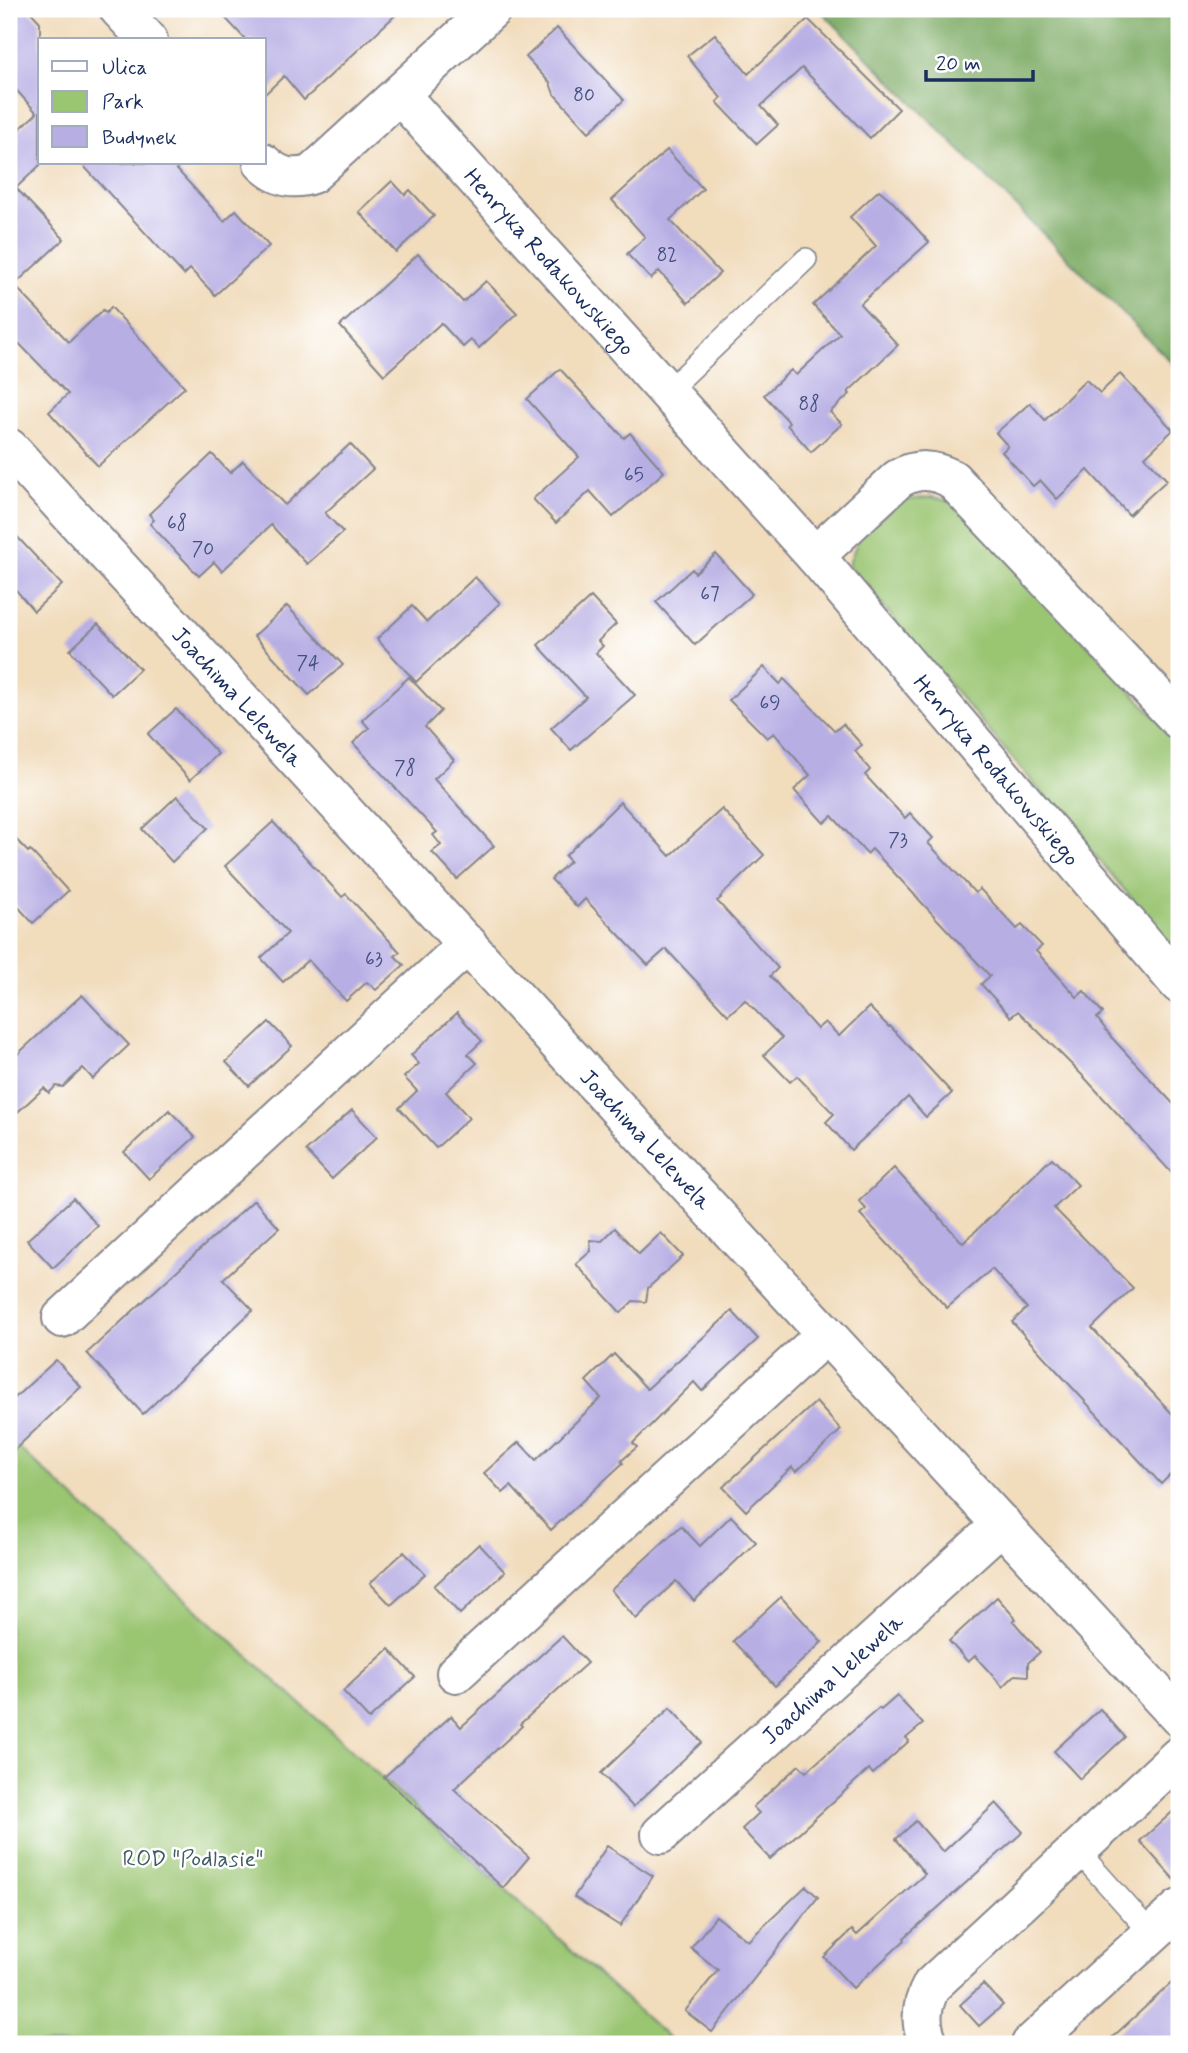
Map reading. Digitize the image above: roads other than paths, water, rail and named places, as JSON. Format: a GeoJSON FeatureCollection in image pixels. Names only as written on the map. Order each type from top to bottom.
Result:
{"type":"FeatureCollection","features":[{"type":"Feature","properties":{"kind":"street"},"geometry":{"type":"LineString","coordinates":[[119,9],[146,38]]}},
{"type":"Feature","properties":{"kind":"street"},"geometry":{"type":"LineString","coordinates":[[264,164],[280,175],[291,178],[312,174],[492,9]]}},
{"type":"Feature","properties":{"kind":"street","name":"Henryka Rodakowskiego"},"geometry":{"type":"LineString","coordinates":[[400,95],[815,556],[1179,984]]}},
{"type":"Feature","properties":{"kind":"street","name":"Joachima Lelewela"},"geometry":{"type":"LineString","coordinates":[[9,447],[1179,1717]]}},
{"type":"Feature","properties":{"kind":"street"},"geometry":{"type":"LineString","coordinates":[[815,556],[906,474],[923,471],[941,473],[952,479],[1179,720]]}},
{"type":"Feature","properties":{"kind":"street"},"geometry":{"type":"LineString","coordinates":[[62,1318],[468,944]]}},
{"type":"Feature","properties":{"kind":"street"},"geometry":{"type":"LineString","coordinates":[[456,1673],[826,1334]]}},
{"type":"Feature","properties":{"kind":"street","name":"Joachima Lelewela"},"geometry":{"type":"LineString","coordinates":[[661,1835],[1002,1524]]}},
{"type":"Feature","properties":{"kind":"street"},"geometry":{"type":"LineString","coordinates":[[929,2044],[922,2018],[932,1985],[1179,1756]]}},
{"type":"Feature","properties":{"kind":"street"},"geometry":{"type":"LineString","coordinates":[[1031,2044],[1166,1921]]}},
{"type":"Feature","properties":{"kind":"lane"},"geometry":{"type":"LineString","coordinates":[[667,392],[806,259]]}},
{"type":"Feature","properties":{"kind":"lane"},"geometry":{"type":"LineString","coordinates":[[1077,1850],[1166,1921]]}},
{"type":"Feature","properties":{"kind":"park label","name":"ROD \"Podlasie\""},"geometry":{"type":"Point","coordinates":[193,1858]}}]}
